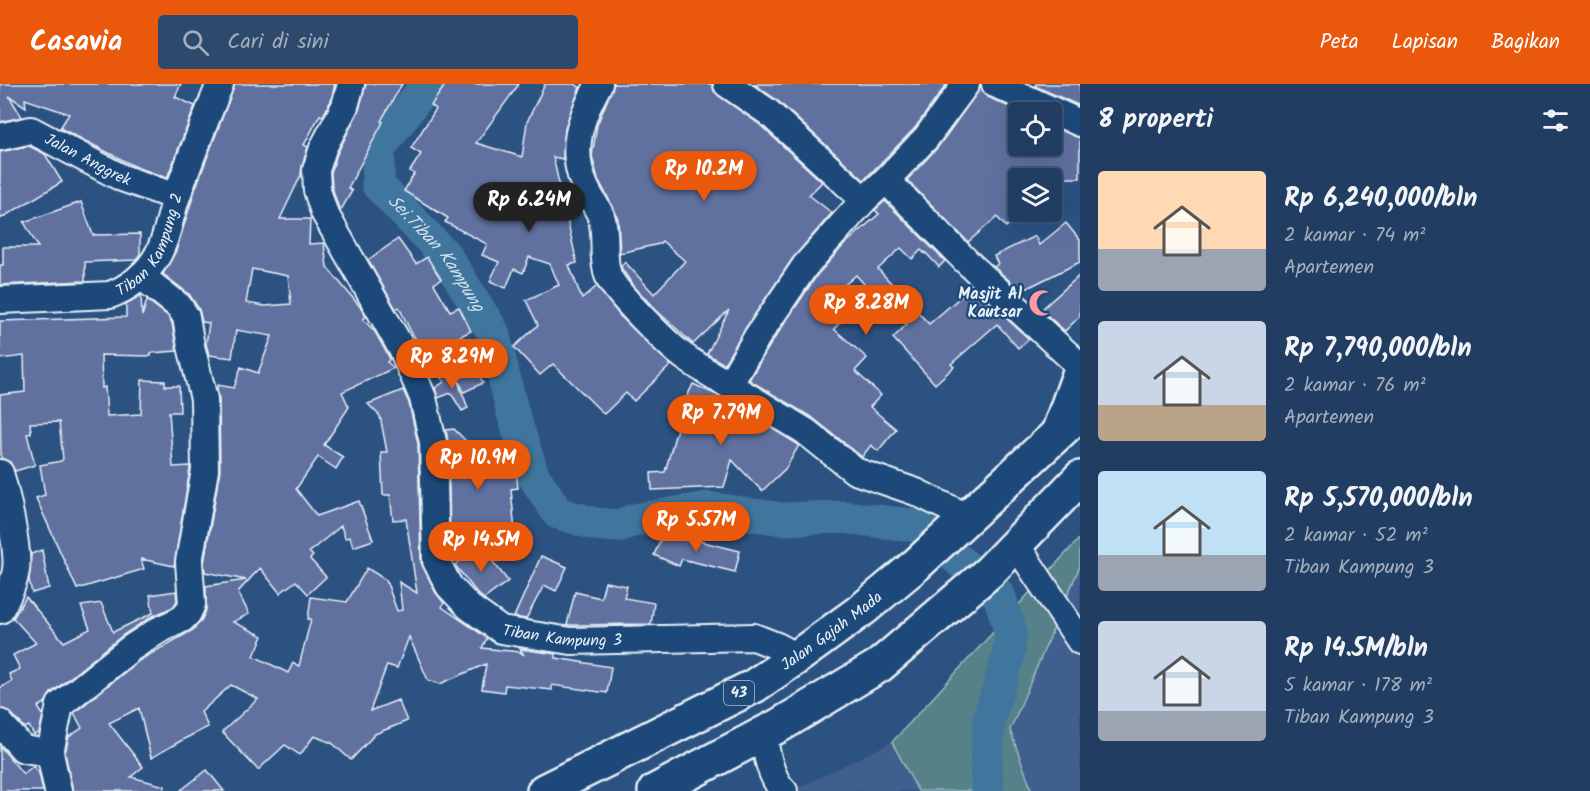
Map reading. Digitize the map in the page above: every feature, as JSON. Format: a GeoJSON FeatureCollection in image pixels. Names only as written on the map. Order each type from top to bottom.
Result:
{"type":"FeatureCollection","features":[{"type":"Feature","properties":{"kind":"highway"},"geometry":{"type":"LineString","coordinates":[[1069,424],[1080,372]]}},
{"type":"Feature","properties":{"kind":"highway","name":"Jalan Gajah Mada"},"geometry":{"type":"LineString","coordinates":[[544,791],[753,686],[797,657],[863,609],[916,565],[1069,424]]}},
{"type":"Feature","properties":{"kind":"highway"},"geometry":{"type":"LineString","coordinates":[[655,791],[764,733],[880,665],[989,572],[1080,478]]}},
{"type":"Feature","properties":{"kind":"street","name":"Tiban Kampung 2"},"geometry":{"type":"LineString","coordinates":[[0,300],[110,295],[125,289],[141,276],[153,263],[163,246],[176,197],[220,84]]}},
{"type":"Feature","properties":{"kind":"street","name":"Tiban Kampung 3"},"geometry":{"type":"LineString","coordinates":[[351,84],[345,106],[323,148],[316,170],[317,190],[324,212],[403,351],[423,398],[433,442],[436,561],[449,586],[469,607],[501,630],[571,641],[754,637],[797,657]]}},
{"type":"Feature","properties":{"kind":"street"},"geometry":{"type":"LineString","coordinates":[[599,84],[585,109],[577,134],[577,160],[584,183],[602,218],[608,277],[624,298],[684,357],[806,431],[855,471],[916,492],[958,525]]}},
{"type":"Feature","properties":{"kind":"street"},"geometry":{"type":"LineString","coordinates":[[727,84],[768,112],[864,200]]}},
{"type":"Feature","properties":{"kind":"street"},"geometry":{"type":"LineString","coordinates":[[729,385],[757,337],[805,266],[864,200],[926,138],[966,84]]}},
{"type":"Feature","properties":{"kind":"street"},"geometry":{"type":"LineString","coordinates":[[996,84],[1024,89],[1080,123]]}},
{"type":"Feature","properties":{"kind":"street","name":"Jalan Anggrek"},"geometry":{"type":"LineString","coordinates":[[0,137],[31,130],[122,178],[176,197]]}},
{"type":"Feature","properties":{"kind":"street"},"geometry":{"type":"LineString","coordinates":[[886,180],[966,261],[1080,366]]}},
{"type":"Feature","properties":{"kind":"street"},"geometry":{"type":"LineString","coordinates":[[58,791],[50,753],[60,705],[131,648],[159,630],[182,619],[192,604],[189,562],[205,470],[204,399],[186,317],[179,306],[141,276]]}},
{"type":"Feature","properties":{"kind":"street"},"geometry":{"type":"LineString","coordinates":[[0,472],[16,555],[16,570],[14,582],[0,610]]}},
{"type":"Feature","properties":{"kind":"street"},"geometry":{"type":"LineString","coordinates":[[1015,543],[1080,641]]}},
{"type":"Feature","properties":{"kind":"street"},"geometry":{"type":"LineString","coordinates":[[0,723],[23,749],[50,753]]}},
{"type":"Feature","properties":{"kind":"street"},"geometry":{"type":"LineString","coordinates":[[764,733],[767,754],[779,786],[784,791]]}},
{"type":"Feature","properties":{"kind":"shaded area"},"geometry":{"type":"Polygon","coordinates":[[[1080,566],[1080,791],[1032,791],[1010,730],[1080,566]]]}},
{"type":"Feature","properties":{"kind":"shaded area"},"geometry":{"type":"Polygon","coordinates":[[[892,742],[918,791],[792,791],[892,742]]]}},
{"type":"Feature","properties":{"kind":"green space"},"geometry":{"type":"Polygon","coordinates":[[[1080,538],[1080,566],[1010,730],[1032,791],[918,791],[892,742],[1080,538]]]}},
{"type":"Feature","properties":{"kind":"building"},"geometry":{"type":"Polygon","coordinates":[[[0,84],[181,84],[175,97],[195,106],[167,178],[134,166],[60,128],[69,114],[25,99],[26,107],[9,96],[22,117],[0,122],[0,84]]]}},
{"type":"Feature","properties":{"kind":"building"},"geometry":{"type":"Polygon","coordinates":[[[235,84],[335,84],[331,100],[323,116],[320,115],[304,145],[308,147],[301,175],[280,219],[310,219],[309,244],[324,243],[327,267],[362,309],[366,317],[363,319],[375,332],[390,359],[387,362],[394,368],[342,392],[349,407],[324,445],[343,457],[336,469],[318,457],[296,489],[317,516],[359,501],[373,540],[353,547],[350,537],[345,538],[341,526],[309,552],[313,556],[310,559],[326,577],[308,594],[296,581],[280,593],[260,568],[238,592],[249,614],[233,622],[263,636],[254,656],[288,673],[293,663],[299,666],[311,619],[308,619],[311,597],[347,602],[367,568],[386,580],[397,611],[402,610],[399,582],[417,593],[406,519],[393,520],[390,495],[383,495],[381,452],[387,452],[380,416],[368,404],[403,390],[409,403],[418,444],[421,562],[436,593],[444,603],[442,607],[487,638],[482,648],[520,652],[524,655],[520,649],[556,654],[556,658],[611,667],[607,693],[552,685],[552,690],[505,685],[504,692],[482,689],[486,664],[440,684],[428,680],[409,637],[397,668],[387,665],[370,711],[398,700],[407,721],[375,734],[351,760],[332,743],[314,736],[300,755],[285,745],[258,770],[222,732],[258,699],[231,685],[201,712],[208,727],[151,758],[139,708],[109,723],[143,767],[131,777],[165,786],[164,791],[73,791],[65,753],[69,737],[82,728],[74,713],[140,660],[193,630],[206,610],[206,586],[246,580],[205,572],[204,563],[220,470],[217,389],[218,385],[234,388],[241,367],[258,373],[272,336],[236,330],[232,358],[209,355],[206,344],[209,323],[202,322],[199,309],[189,294],[163,274],[176,251],[196,187],[235,84]],[[252,269],[246,303],[265,306],[291,304],[288,276],[252,269]]]}},
{"type":"Feature","properties":{"kind":"building"},"geometry":{"type":"Polygon","coordinates":[[[366,84],[402,84],[348,188],[352,191],[341,210],[332,187],[331,172],[337,154],[359,110],[366,84]]]}},
{"type":"Feature","properties":{"kind":"building"},"geometry":{"type":"Polygon","coordinates":[[[446,84],[519,84],[476,143],[522,157],[527,122],[545,84],[574,84],[580,87],[565,129],[563,159],[553,157],[577,263],[569,265],[582,299],[597,286],[620,316],[671,365],[634,401],[626,393],[604,414],[553,364],[540,375],[514,347],[538,325],[526,300],[559,285],[550,264],[529,257],[523,273],[514,269],[506,288],[490,281],[499,262],[482,255],[487,244],[445,222],[448,218],[404,191],[414,174],[410,171],[421,154],[411,148],[436,109],[431,105],[446,84]]]}},
{"type":"Feature","properties":{"kind":"building"},"geometry":{"type":"Polygon","coordinates":[[[614,84],[712,84],[719,96],[759,124],[822,182],[809,195],[832,213],[793,258],[724,364],[707,354],[729,310],[693,344],[654,308],[622,269],[621,266],[625,262],[654,294],[685,261],[662,241],[659,244],[620,253],[618,219],[598,179],[592,156],[597,125],[614,84]]]}},
{"type":"Feature","properties":{"kind":"building"},"geometry":{"type":"Polygon","coordinates":[[[754,84],[947,84],[915,128],[864,180],[778,101],[754,84]]]}},
{"type":"Feature","properties":{"kind":"building"},"geometry":{"type":"Polygon","coordinates":[[[1036,84],[1080,84],[1080,106],[1035,86],[1036,84]]]}},
{"type":"Feature","properties":{"kind":"building"},"geometry":{"type":"Polygon","coordinates":[[[981,87],[983,93],[988,97],[1008,106],[1008,156],[1062,156],[1062,131],[1080,138],[1080,178],[1062,178],[1062,168],[1008,168],[1008,222],[1011,222],[1006,227],[997,217],[968,242],[907,180],[938,147],[981,87]]]}},
{"type":"Feature","properties":{"kind":"building"},"geometry":{"type":"Polygon","coordinates":[[[29,146],[45,154],[62,182],[0,219],[0,152],[29,146]]]}},
{"type":"Feature","properties":{"kind":"building"},"geometry":{"type":"Polygon","coordinates":[[[885,201],[945,261],[939,267],[921,250],[912,259],[901,248],[878,269],[929,324],[972,287],[1029,339],[1018,348],[997,324],[951,364],[954,367],[935,384],[893,338],[907,324],[880,293],[876,297],[856,275],[831,297],[848,314],[834,329],[867,358],[855,371],[881,395],[870,407],[896,429],[878,451],[871,445],[862,457],[813,418],[749,380],[817,275],[844,245],[879,214],[875,210],[885,201]]]}},
{"type":"Feature","properties":{"kind":"building"},"geometry":{"type":"Polygon","coordinates":[[[81,202],[93,235],[140,234],[140,254],[136,260],[85,262],[85,281],[0,285],[3,247],[38,247],[24,222],[81,202]]]}},
{"type":"Feature","properties":{"kind":"building"},"geometry":{"type":"Polygon","coordinates":[[[1066,223],[1080,240],[1080,262],[1021,291],[994,267],[998,264],[994,256],[1035,236],[1039,245],[1066,223]]]}},
{"type":"Feature","properties":{"kind":"building"},"geometry":{"type":"Polygon","coordinates":[[[398,239],[416,264],[427,257],[441,279],[434,284],[450,311],[459,307],[471,331],[425,353],[411,332],[399,307],[396,309],[368,260],[398,239]]]}},
{"type":"Feature","properties":{"kind":"building"},"geometry":{"type":"Polygon","coordinates":[[[1080,275],[1080,316],[1065,331],[1041,310],[1080,275]]]}},
{"type":"Feature","properties":{"kind":"building"},"geometry":{"type":"Polygon","coordinates":[[[141,295],[142,316],[147,300],[168,316],[172,323],[177,351],[151,353],[151,356],[101,355],[102,388],[105,387],[107,416],[141,414],[142,380],[165,381],[165,386],[179,386],[180,412],[169,412],[173,467],[190,466],[190,469],[174,566],[141,559],[144,569],[77,589],[36,498],[45,495],[40,465],[63,459],[59,422],[30,423],[31,433],[27,434],[35,465],[15,471],[10,462],[1,458],[0,395],[25,392],[24,356],[0,359],[0,321],[126,317],[126,304],[141,295]]]}},
{"type":"Feature","properties":{"kind":"building"},"geometry":{"type":"Polygon","coordinates":[[[477,370],[483,383],[464,392],[458,379],[477,370]]]}},
{"type":"Feature","properties":{"kind":"building"},"geometry":{"type":"Polygon","coordinates":[[[454,371],[468,408],[462,411],[451,393],[438,398],[435,388],[444,382],[440,376],[454,371]]]}},
{"type":"Feature","properties":{"kind":"building"},"geometry":{"type":"Polygon","coordinates":[[[693,384],[717,395],[799,445],[786,468],[762,491],[732,460],[724,487],[652,490],[651,473],[665,472],[684,403],[693,384]]]}},
{"type":"Feature","properties":{"kind":"building"},"geometry":{"type":"Polygon","coordinates":[[[454,429],[474,449],[475,456],[504,453],[506,474],[516,472],[518,488],[511,489],[515,532],[450,537],[446,430],[454,429]]]}},
{"type":"Feature","properties":{"kind":"building"},"geometry":{"type":"Polygon","coordinates":[[[664,531],[698,545],[699,541],[740,551],[735,572],[682,559],[679,566],[654,555],[664,531]]]}},
{"type":"Feature","properties":{"kind":"building"},"geometry":{"type":"Polygon","coordinates":[[[480,545],[508,581],[484,599],[455,565],[480,545]]]}},
{"type":"Feature","properties":{"kind":"building"},"geometry":{"type":"Polygon","coordinates":[[[42,550],[49,588],[32,593],[29,580],[31,554],[42,550]]]}},
{"type":"Feature","properties":{"kind":"building"},"geometry":{"type":"Polygon","coordinates":[[[541,556],[567,567],[556,591],[544,585],[526,619],[514,617],[541,556]]]}},
{"type":"Feature","properties":{"kind":"building"},"geometry":{"type":"Polygon","coordinates":[[[605,582],[627,586],[624,598],[654,603],[651,624],[567,625],[575,592],[601,598],[605,582]]]}},
{"type":"Feature","properties":{"kind":"building"},"geometry":{"type":"Polygon","coordinates":[[[176,591],[177,601],[173,607],[151,617],[123,635],[51,693],[45,703],[38,707],[43,715],[39,733],[34,735],[29,726],[25,728],[11,713],[0,708],[0,688],[12,681],[9,674],[20,669],[13,655],[36,643],[13,618],[26,597],[64,642],[90,629],[81,606],[101,603],[113,632],[153,613],[150,595],[176,591]]]}},
{"type":"Feature","properties":{"kind":"building"},"geometry":{"type":"Polygon","coordinates":[[[0,746],[23,774],[33,766],[39,773],[43,791],[0,791],[0,746]]]}},
{"type":"Feature","properties":{"kind":"building"},"geometry":{"type":"Polygon","coordinates":[[[207,770],[224,791],[180,791],[207,770]]]}},
{"type":"Feature","properties":{"kind":"waterway","name":"Sei.Tiban Kampung"},"geometry":{"type":"LineString","coordinates":[[427,84],[379,149],[378,185],[445,255],[493,332],[512,410],[533,475],[558,513],[595,524],[618,526],[634,520],[707,508],[782,519],[842,517],[919,526],[999,595],[1011,633],[1008,658],[989,718],[986,767],[988,791]]}},
{"type":"Feature","properties":{"kind":"place","name":"Masjit Al Kautsar"},"geometry":{"type":"Point","coordinates":[1042,303]}}]}
